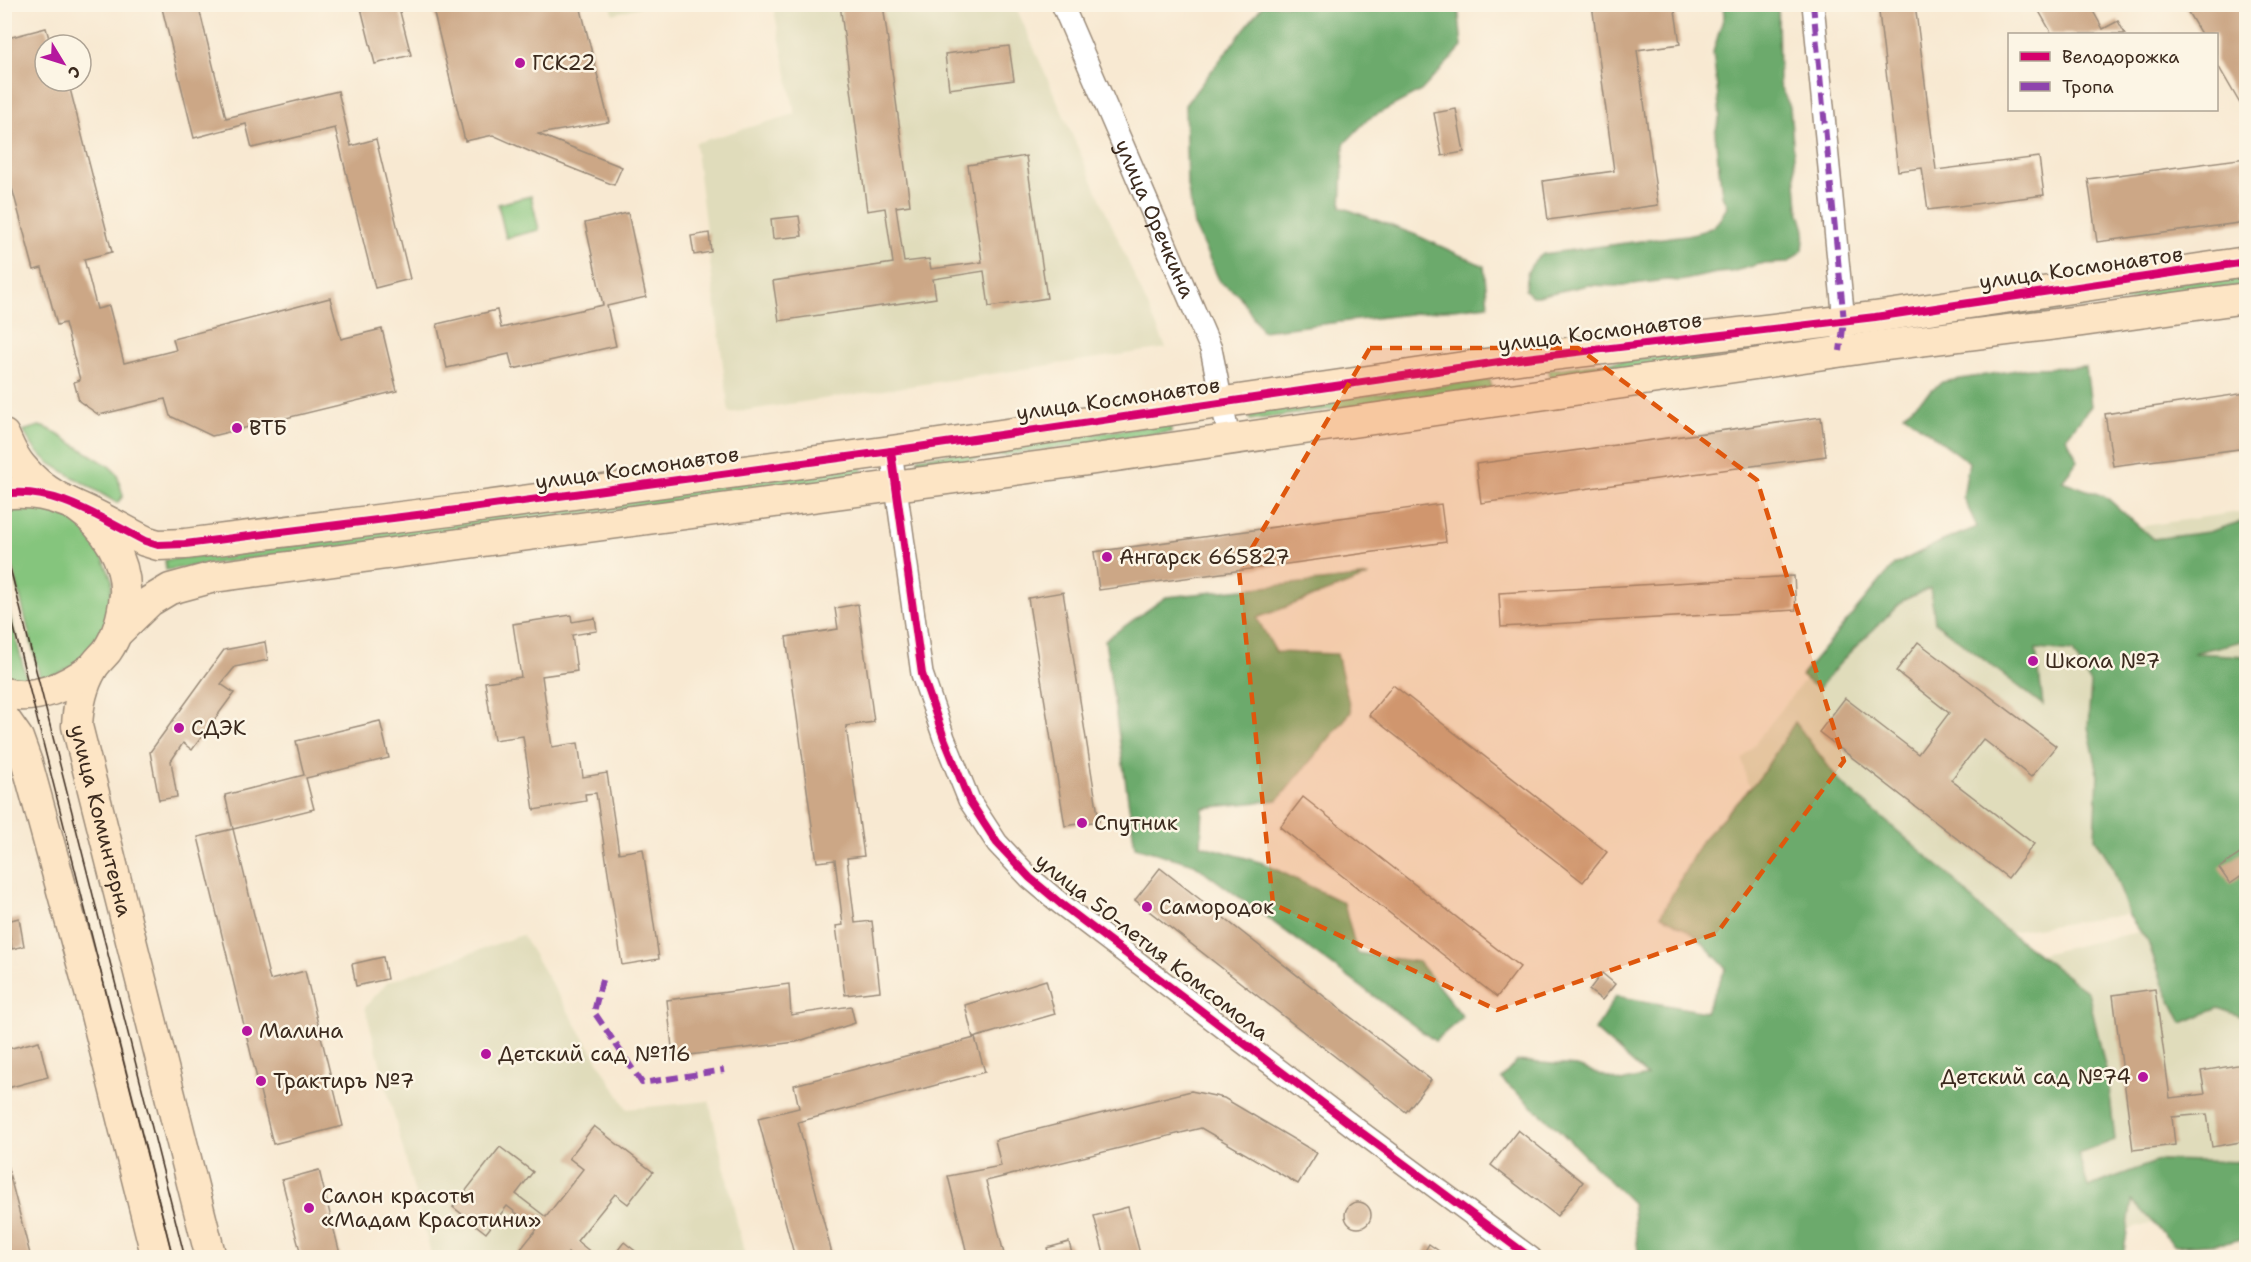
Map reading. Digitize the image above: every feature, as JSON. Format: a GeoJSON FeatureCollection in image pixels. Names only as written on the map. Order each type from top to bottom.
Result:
{"type":"FeatureCollection","features":[{"type":"Feature","properties":{"kind":"street","name":"улица Оречкина"},"geometry":{"type":"LineString","coordinates":[[1062,4],[1211,349],[1229,438]]}},
{"type":"Feature","properties":{"kind":"street"},"geometry":{"type":"LineString","coordinates":[[1813,4],[1844,321],[1840,351]]}},
{"type":"Feature","properties":{"kind":"street","name":"улица Космонавтов"},"geometry":{"type":"LineString","coordinates":[[4,494],[32,492],[56,497],[145,541],[158,545],[185,543],[461,510],[891,451],[1526,358],[1844,321],[2247,262]]}},
{"type":"Feature","properties":{"kind":"street"},"geometry":{"type":"LineString","coordinates":[[117,633],[150,601],[170,589],[214,577],[1070,463],[1229,438],[1840,351],[2247,298]]}},
{"type":"Feature","properties":{"kind":"street","name":"улица Коминтерна"},"geometry":{"type":"LineString","coordinates":[[4,435],[22,468],[56,496],[77,507],[106,534],[123,572],[125,592],[123,613],[117,633],[92,668],[83,688],[77,726],[211,1257]]}},
{"type":"Feature","properties":{"kind":"street","name":"улица 50-летия Комсомола"},"geometry":{"type":"LineString","coordinates":[[891,451],[894,486],[922,674],[969,800],[997,843],[1030,878],[1061,904],[1358,1130],[1531,1257]]}},
{"type":"Feature","properties":{"kind":"street"},"geometry":{"type":"LineString","coordinates":[[4,693],[31,694],[54,690],[75,681],[92,668]]}},
{"type":"Feature","properties":{"kind":"street"},"geometry":{"type":"LineString","coordinates":[[4,718],[18,738],[27,763],[93,1003],[157,1257]]}},
{"type":"Feature","properties":{"kind":"highlighted area"},"geometry":{"type":"Polygon","coordinates":[[[1370,348],[1578,348],[1757,480],[1844,761],[1717,933],[1497,1010],[1273,904],[1239,570],[1370,348]]]}},
{"type":"Feature","properties":{"kind":"shaded area"},"geometry":{"type":"Polygon","coordinates":[[[611,4],[647,4],[647,5],[613,14],[611,4]]]}},
{"type":"Feature","properties":{"kind":"shaded area"},"geometry":{"type":"Polygon","coordinates":[[[773,5],[1015,5],[1166,348],[729,413],[695,143],[795,114],[773,5]]]}},
{"type":"Feature","properties":{"kind":"shaded area","name":"Школа №7"},"geometry":{"type":"Polygon","coordinates":[[[2246,511],[2246,850],[2200,903],[1970,938],[1747,783],[1742,760],[1896,562],[2246,511]]]}},
{"type":"Feature","properties":{"kind":"shaded area","name":"Детский сад №74"},"geometry":{"type":"Polygon","coordinates":[[[2246,907],[2246,1198],[2087,1241],[2028,957],[2246,907]]]}},
{"type":"Feature","properties":{"kind":"shaded area","name":"Детский сад №116"},"geometry":{"type":"Polygon","coordinates":[[[522,935],[627,1109],[709,1101],[745,1257],[436,1257],[431,1254],[365,1007],[388,982],[522,935]]]}},
{"type":"Feature","properties":{"kind":"green space"},"geometry":{"type":"Polygon","coordinates":[[[1263,5],[1458,5],[1462,47],[1421,91],[1368,119],[1344,144],[1341,207],[1416,235],[1484,266],[1488,305],[1262,331],[1239,295],[1220,282],[1194,225],[1187,185],[1185,105],[1263,5]]]}},
{"type":"Feature","properties":{"kind":"green space"},"geometry":{"type":"Polygon","coordinates":[[[1723,5],[1778,5],[1779,84],[1790,107],[1798,207],[1805,230],[1803,250],[1788,263],[1760,264],[1680,281],[1667,280],[1616,286],[1588,285],[1532,296],[1525,290],[1527,274],[1534,262],[1543,254],[1686,235],[1707,230],[1720,220],[1727,206],[1722,195],[1715,133],[1720,116],[1713,52],[1724,16],[1723,5]]]}},
{"type":"Feature","properties":{"kind":"green space"},"geometry":{"type":"Polygon","coordinates":[[[531,196],[539,230],[506,238],[498,204],[531,196]]]}},
{"type":"Feature","properties":{"kind":"green space"},"geometry":{"type":"Polygon","coordinates":[[[2246,273],[2246,285],[1859,339],[1858,328],[2246,273]]]}},
{"type":"Feature","properties":{"kind":"green space"},"geometry":{"type":"Polygon","coordinates":[[[1810,337],[1811,345],[1550,379],[1549,370],[1810,337]]]}},
{"type":"Feature","properties":{"kind":"green space"},"geometry":{"type":"Polygon","coordinates":[[[2086,367],[2091,406],[2066,437],[2078,460],[2062,481],[2106,497],[2153,539],[2208,532],[2246,520],[2246,640],[2193,653],[2246,656],[2246,1018],[2218,1008],[2182,1023],[2164,987],[2148,942],[2129,916],[2112,865],[2095,838],[2098,773],[2088,727],[2091,684],[2073,652],[2036,649],[2043,705],[1935,622],[1930,588],[1904,600],[1847,655],[1818,689],[1801,676],[1894,565],[1977,527],[1963,497],[1969,462],[1904,414],[1942,382],[2029,368],[2086,367]]]}},
{"type":"Feature","properties":{"kind":"green space"},"geometry":{"type":"Polygon","coordinates":[[[1490,379],[1491,388],[1250,420],[1248,411],[1490,379]]]}},
{"type":"Feature","properties":{"kind":"green space"},"geometry":{"type":"Polygon","coordinates":[[[1170,423],[1171,432],[919,467],[918,458],[1170,423]]]}},
{"type":"Feature","properties":{"kind":"green space"},"geometry":{"type":"Polygon","coordinates":[[[39,426],[49,429],[109,466],[117,474],[123,496],[117,503],[51,464],[36,451],[23,431],[39,426]]]}},
{"type":"Feature","properties":{"kind":"green space"},"geometry":{"type":"Polygon","coordinates":[[[861,466],[863,477],[166,570],[165,560],[861,466]]]}},
{"type":"Feature","properties":{"kind":"green space"},"geometry":{"type":"Polygon","coordinates":[[[30,505],[72,519],[95,539],[112,580],[108,625],[83,661],[41,682],[5,535],[4,508],[30,505]]]}},
{"type":"Feature","properties":{"kind":"green space"},"geometry":{"type":"Polygon","coordinates":[[[1369,576],[1257,618],[1276,652],[1337,654],[1351,712],[1278,800],[1203,808],[1201,845],[1263,863],[1344,903],[1357,953],[1419,962],[1463,1017],[1435,1041],[1194,864],[1135,847],[1105,640],[1166,597],[1369,576]]]}},
{"type":"Feature","properties":{"kind":"green space"},"geometry":{"type":"Polygon","coordinates":[[[4,592],[28,685],[5,682],[4,592]]]}},
{"type":"Feature","properties":{"kind":"green space"},"geometry":{"type":"Polygon","coordinates":[[[1795,722],[1840,782],[1948,874],[1990,918],[2088,992],[2108,1079],[2115,1140],[2078,1154],[2088,1187],[2161,1160],[2246,1162],[2246,1238],[2226,1243],[2175,1246],[2132,1201],[2123,1257],[1649,1258],[1638,1251],[1632,1203],[1558,1129],[1501,1079],[1517,1061],[1577,1066],[1621,1082],[1647,1076],[1595,1030],[1616,996],[1705,1012],[1726,968],[1695,935],[1661,915],[1702,840],[1760,777],[1795,722]]]}},
{"type":"Feature","properties":{"kind":"building"},"geometry":{"type":"Polygon","coordinates":[[[161,4],[198,4],[226,118],[338,91],[351,146],[376,139],[410,279],[375,288],[335,128],[252,148],[246,124],[194,138],[161,4]]]}},
{"type":"Feature","properties":{"kind":"building"},"geometry":{"type":"Polygon","coordinates":[[[360,4],[398,4],[411,55],[375,64],[360,4]]]}},
{"type":"Feature","properties":{"kind":"building"},"geometry":{"type":"Polygon","coordinates":[[[840,4],[883,4],[910,205],[896,207],[904,262],[929,259],[931,269],[982,262],[968,165],[1026,156],[1047,298],[989,307],[984,271],[933,279],[936,298],[779,321],[773,281],[893,263],[885,208],[867,211],[840,4]]]}},
{"type":"Feature","properties":{"kind":"building"},"geometry":{"type":"Polygon","coordinates":[[[1592,4],[1674,4],[1680,44],[1637,50],[1658,205],[1548,220],[1543,181],[1614,171],[1592,4]]]}},
{"type":"Feature","properties":{"kind":"building"},"geometry":{"type":"Polygon","coordinates":[[[1878,4],[1915,4],[1936,170],[2039,157],[2044,195],[1928,210],[1922,168],[1898,171],[1878,4]]]}},
{"type":"Feature","properties":{"kind":"building"},"geometry":{"type":"Polygon","coordinates":[[[2035,4],[2089,4],[2103,29],[2118,21],[2124,33],[2051,33],[2035,4]]]}},
{"type":"Feature","properties":{"kind":"building"},"geometry":{"type":"Polygon","coordinates":[[[2183,4],[2246,4],[2246,114],[2218,65],[2218,33],[2200,33],[2183,4]]]}},
{"type":"Feature","properties":{"kind":"building","name":"ГСК22"},"geometry":{"type":"Polygon","coordinates":[[[432,5],[580,5],[609,122],[538,134],[622,167],[614,185],[493,135],[465,141],[432,5]]]}},
{"type":"Feature","properties":{"kind":"building"},"geometry":{"type":"Polygon","coordinates":[[[46,28],[47,33],[33,33],[33,93],[71,93],[112,252],[84,259],[97,309],[109,306],[124,363],[176,350],[173,339],[330,298],[341,339],[382,329],[397,391],[212,436],[170,416],[165,399],[99,415],[79,401],[74,382],[80,380],[65,323],[57,325],[42,268],[34,270],[4,158],[4,39],[46,28]]]}},
{"type":"Feature","properties":{"kind":"building"},"geometry":{"type":"Polygon","coordinates":[[[1009,46],[1014,80],[949,89],[945,54],[1009,46]]]}},
{"type":"Feature","properties":{"kind":"building"},"geometry":{"type":"Polygon","coordinates":[[[1456,109],[1464,152],[1442,156],[1434,113],[1456,109]]]}},
{"type":"Feature","properties":{"kind":"building"},"geometry":{"type":"Polygon","coordinates":[[[2246,158],[2246,222],[2097,242],[2088,179],[2246,158]]]}},
{"type":"Feature","properties":{"kind":"building"},"geometry":{"type":"Polygon","coordinates":[[[628,213],[646,297],[607,306],[616,346],[513,369],[509,354],[447,368],[437,324],[497,310],[501,328],[603,305],[585,223],[628,213]]]}},
{"type":"Feature","properties":{"kind":"building"},"geometry":{"type":"Polygon","coordinates":[[[799,216],[802,236],[773,239],[771,219],[799,216]]]}},
{"type":"Feature","properties":{"kind":"building"},"geometry":{"type":"Polygon","coordinates":[[[709,233],[711,252],[694,255],[691,236],[709,233]]]}},
{"type":"Feature","properties":{"kind":"building"},"geometry":{"type":"Polygon","coordinates":[[[2246,393],[2246,448],[2113,466],[2105,414],[2246,393]]]}},
{"type":"Feature","properties":{"kind":"building"},"geometry":{"type":"Polygon","coordinates":[[[1821,417],[1826,456],[1481,503],[1476,464],[1821,417]]]}},
{"type":"Feature","properties":{"kind":"building"},"geometry":{"type":"Polygon","coordinates":[[[1441,504],[1446,542],[1099,590],[1094,552],[1441,504]]]}},
{"type":"Feature","properties":{"kind":"building"},"geometry":{"type":"Polygon","coordinates":[[[1794,576],[1796,610],[1501,627],[1499,593],[1794,576]]]}},
{"type":"Feature","properties":{"kind":"building"},"geometry":{"type":"Polygon","coordinates":[[[1063,592],[1099,821],[1065,826],[1028,598],[1063,592]]]}},
{"type":"Feature","properties":{"kind":"building"},"geometry":{"type":"Polygon","coordinates":[[[858,604],[874,722],[846,726],[864,856],[847,858],[855,923],[872,921],[880,991],[845,995],[836,926],[843,925],[835,860],[817,862],[786,637],[838,629],[835,608],[858,604]]]}},
{"type":"Feature","properties":{"kind":"building"},"geometry":{"type":"Polygon","coordinates":[[[571,615],[572,622],[595,618],[597,631],[572,635],[577,671],[542,676],[552,747],[578,743],[583,777],[607,773],[619,853],[643,849],[659,959],[622,965],[596,793],[585,794],[586,801],[534,810],[523,736],[494,740],[485,682],[521,677],[513,624],[571,615]]]}},
{"type":"Feature","properties":{"kind":"building"},"geometry":{"type":"Polygon","coordinates":[[[265,642],[268,660],[235,667],[221,684],[234,693],[192,750],[183,743],[171,761],[177,797],[159,800],[150,752],[224,650],[265,642]]]}},
{"type":"Feature","properties":{"kind":"building"},"geometry":{"type":"Polygon","coordinates":[[[1918,642],[2056,746],[2031,777],[1983,739],[1951,780],[2034,844],[2008,878],[1819,732],[1845,698],[1918,754],[1949,713],[1896,671],[1918,642]]]}},
{"type":"Feature","properties":{"kind":"building"},"geometry":{"type":"Polygon","coordinates":[[[1393,685],[1607,852],[1583,882],[1369,715],[1393,685]]]}},
{"type":"Feature","properties":{"kind":"building"},"geometry":{"type":"Polygon","coordinates":[[[380,721],[389,758],[306,778],[314,809],[233,829],[225,795],[304,775],[296,741],[380,721]]]}},
{"type":"Feature","properties":{"kind":"building"},"geometry":{"type":"Polygon","coordinates":[[[1303,797],[1520,967],[1497,997],[1280,827],[1303,797]]]}},
{"type":"Feature","properties":{"kind":"building"},"geometry":{"type":"Polygon","coordinates":[[[233,829],[270,980],[305,971],[343,1126],[273,1144],[198,837],[233,829]]]}},
{"type":"Feature","properties":{"kind":"building"},"geometry":{"type":"Polygon","coordinates":[[[2246,850],[2246,873],[2230,884],[2219,868],[2246,850]]]}},
{"type":"Feature","properties":{"kind":"building"},"geometry":{"type":"Polygon","coordinates":[[[1160,868],[1431,1080],[1406,1112],[1135,900],[1160,868]]]}},
{"type":"Feature","properties":{"kind":"building"},"geometry":{"type":"Polygon","coordinates":[[[19,918],[24,946],[12,949],[7,921],[19,918]]]}},
{"type":"Feature","properties":{"kind":"building"},"geometry":{"type":"Polygon","coordinates":[[[383,957],[387,979],[356,986],[352,964],[383,957]]]}},
{"type":"Feature","properties":{"kind":"building"},"geometry":{"type":"Polygon","coordinates":[[[1602,973],[1615,984],[1602,1000],[1589,990],[1602,973]]]}},
{"type":"Feature","properties":{"kind":"building"},"geometry":{"type":"Polygon","coordinates":[[[1046,980],[1055,1014],[973,1038],[965,1005],[1046,980]]]}},
{"type":"Feature","properties":{"kind":"building"},"geometry":{"type":"Polygon","coordinates":[[[789,984],[791,1015],[851,1006],[855,1023],[796,1042],[673,1057],[667,1000],[789,984]]]}},
{"type":"Feature","properties":{"kind":"building"},"geometry":{"type":"Polygon","coordinates":[[[2155,989],[2170,1098],[2205,1094],[2201,1071],[2243,1064],[2246,1084],[2246,1141],[2212,1147],[2207,1114],[2172,1117],[2175,1145],[2133,1150],[2113,995],[2155,989]]]}},
{"type":"Feature","properties":{"kind":"building"},"geometry":{"type":"Polygon","coordinates":[[[975,1038],[985,1072],[798,1122],[833,1258],[795,1258],[758,1118],[799,1108],[794,1085],[975,1038]]]}},
{"type":"Feature","properties":{"kind":"building"},"geometry":{"type":"Polygon","coordinates":[[[39,1041],[48,1077],[4,1089],[4,1050],[39,1041]]]}},
{"type":"Feature","properties":{"kind":"building"},"geometry":{"type":"Polygon","coordinates":[[[1191,1091],[1224,1098],[1317,1153],[1298,1184],[1201,1128],[986,1181],[1005,1258],[968,1258],[948,1176],[1001,1166],[995,1140],[1191,1091]]]}},
{"type":"Feature","properties":{"kind":"building"},"geometry":{"type":"Polygon","coordinates":[[[594,1126],[653,1172],[628,1204],[615,1194],[577,1241],[598,1258],[573,1258],[568,1253],[565,1258],[519,1258],[516,1255],[537,1229],[507,1206],[486,1233],[453,1207],[500,1147],[533,1172],[516,1194],[546,1217],[583,1169],[569,1158],[594,1126]]]}},
{"type":"Feature","properties":{"kind":"building"},"geometry":{"type":"Polygon","coordinates":[[[1518,1130],[1583,1182],[1557,1216],[1491,1165],[1518,1130]]]}},
{"type":"Feature","properties":{"kind":"building"},"geometry":{"type":"Polygon","coordinates":[[[5,1157],[31,1258],[4,1258],[5,1157]]]}},
{"type":"Feature","properties":{"kind":"building","name":"Салон красоты «Мадам Красотини»"},"geometry":{"type":"Polygon","coordinates":[[[319,1170],[341,1258],[302,1258],[282,1180],[319,1170]]]}},
{"type":"Feature","properties":{"kind":"building"},"geometry":{"type":"Polygon","coordinates":[[[1358,1202],[1367,1206],[1371,1215],[1367,1224],[1358,1228],[1349,1224],[1345,1215],[1349,1206],[1358,1202]]]}},
{"type":"Feature","properties":{"kind":"building"},"geometry":{"type":"Polygon","coordinates":[[[1128,1207],[1141,1258],[1105,1258],[1094,1216],[1128,1207]]]}},
{"type":"Feature","properties":{"kind":"building"},"geometry":{"type":"Polygon","coordinates":[[[624,1242],[644,1258],[612,1258],[624,1242]]]}},
{"type":"Feature","properties":{"kind":"building"},"geometry":{"type":"Polygon","coordinates":[[[1069,1242],[1073,1258],[1050,1258],[1047,1248],[1069,1242]]]}},
{"type":"Feature","properties":{"kind":"building"},"geometry":{"type":"Polygon","coordinates":[[[1429,1244],[1449,1258],[1421,1258],[1429,1244]]]}},
{"type":"Feature","properties":{"kind":"tram line"},"geometry":{"type":"LineString","coordinates":[[4,544],[185,1258]]}},
{"type":"Feature","properties":{"kind":"tram line"},"geometry":{"type":"LineString","coordinates":[[4,588],[173,1258]]}},
{"type":"Feature","properties":{"kind":"marked path"},"geometry":{"type":"LineString","coordinates":[[1813,4],[1844,321],[1840,351]]}},
{"type":"Feature","properties":{"kind":"marked path"},"geometry":{"type":"LineString","coordinates":[[602,980],[594,1012],[642,1083],[724,1070]]}},
{"type":"Feature","properties":{"kind":"cycle path"},"geometry":{"type":"LineString","coordinates":[[4,494],[41,495],[77,506],[145,541],[158,545],[185,544],[891,451],[1526,358],[1875,317],[2246,262]]}},
{"type":"Feature","properties":{"kind":"cycle path"},"geometry":{"type":"LineString","coordinates":[[891,451],[922,674],[969,800],[997,843],[1030,878],[1061,904],[1358,1130],[1531,1258]]}},
{"type":"Feature","properties":{"kind":"place","name":"ГСК22"},"geometry":{"type":"Point","coordinates":[520,63]}},
{"type":"Feature","properties":{"kind":"place","name":"ВТБ"},"geometry":{"type":"Point","coordinates":[237,428]}},
{"type":"Feature","properties":{"kind":"place","name":"Ангарск 665827"},"geometry":{"type":"Point","coordinates":[1107,557]}},
{"type":"Feature","properties":{"kind":"place","name":"Школа №7"},"geometry":{"type":"Point","coordinates":[2033,661]}},
{"type":"Feature","properties":{"kind":"place","name":"СДЭК"},"geometry":{"type":"Point","coordinates":[179,728]}},
{"type":"Feature","properties":{"kind":"place","name":"Спутник"},"geometry":{"type":"Point","coordinates":[1082,823]}},
{"type":"Feature","properties":{"kind":"place","name":"Самородок"},"geometry":{"type":"Point","coordinates":[1147,907]}},
{"type":"Feature","properties":{"kind":"place","name":"Малина"},"geometry":{"type":"Point","coordinates":[247,1031]}},
{"type":"Feature","properties":{"kind":"place","name":"Детский сад №116"},"geometry":{"type":"Point","coordinates":[486,1054]}},
{"type":"Feature","properties":{"kind":"place","name":"Детский сад №74"},"geometry":{"type":"Point","coordinates":[2143,1077]}},
{"type":"Feature","properties":{"kind":"place","name":"Трактиръ №7"},"geometry":{"type":"Point","coordinates":[261,1081]}},
{"type":"Feature","properties":{"kind":"place","name":"Салон красоты «Мадам Красотини»"},"geometry":{"type":"Point","coordinates":[309,1208]}}]}
